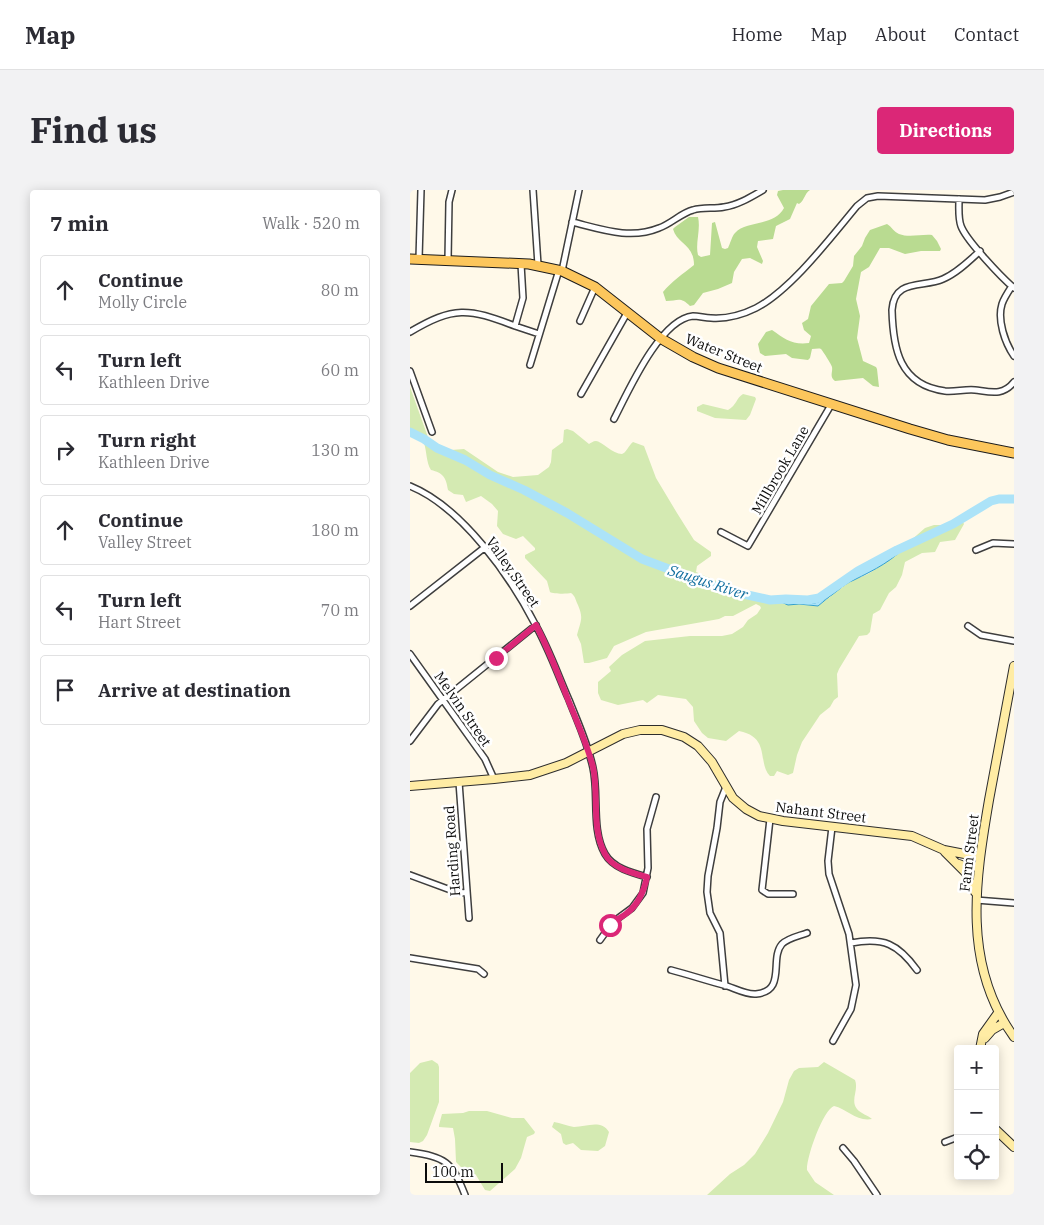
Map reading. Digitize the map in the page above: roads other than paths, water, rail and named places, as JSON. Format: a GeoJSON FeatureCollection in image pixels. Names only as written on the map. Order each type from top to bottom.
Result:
{"type":"FeatureCollection","features":[{"type":"Feature","properties":{"kind":"main road","name":"Water Street"},"geometry":{"type":"LineString","coordinates":[[415,259],[538,265],[560,270],[595,287],[660,338],[693,357],[718,368],[831,405],[935,436],[1014,453]]}},
{"type":"Feature","properties":{"kind":"main road","name":"Farm Street"},"geometry":{"type":"LineString","coordinates":[[1014,666],[978,866],[976,898],[977,937],[986,984],[998,1013],[1014,1037]]}},
{"type":"Feature","properties":{"kind":"main road","name":"Nahant Street"},"geometry":{"type":"LineString","coordinates":[[410,786],[494,780],[539,773],[559,766],[631,731],[648,729],[668,731],[684,737],[704,752],[733,798],[758,816],[912,836],[944,850],[980,857]]}},
{"type":"Feature","properties":{"kind":"main road","name":"Nahant Street"},"geometry":{"type":"LineString","coordinates":[[944,850],[959,864],[970,881],[976,898]]}},
{"type":"Feature","properties":{"kind":"main road"},"geometry":{"type":"LineString","coordinates":[[959,864],[968,867],[978,866]]}},
{"type":"Feature","properties":{"kind":"main road"},"geometry":{"type":"LineString","coordinates":[[981,1045],[983,1034],[998,1013]]}},
{"type":"Feature","properties":{"kind":"main road"},"geometry":{"type":"LineString","coordinates":[[982,1045],[992,1030],[1004,1023]]}},
{"type":"Feature","properties":{"kind":"main road"},"geometry":{"type":"LineString","coordinates":[[999,1133],[1014,1147]]}},
{"type":"Feature","properties":{"kind":"street"},"geometry":{"type":"LineString","coordinates":[[415,259],[420,190]]}},
{"type":"Feature","properties":{"kind":"street"},"geometry":{"type":"LineString","coordinates":[[448,260],[449,202],[452,190]]}},
{"type":"Feature","properties":{"kind":"street"},"geometry":{"type":"LineString","coordinates":[[533,190],[538,265]]}},
{"type":"Feature","properties":{"kind":"street"},"geometry":{"type":"LineString","coordinates":[[530,365],[560,270],[578,190]]}},
{"type":"Feature","properties":{"kind":"street"},"geometry":{"type":"LineString","coordinates":[[572,222],[616,232],[632,234],[645,232],[660,228],[692,210],[724,207],[745,200],[763,190]]}},
{"type":"Feature","properties":{"kind":"street"},"geometry":{"type":"LineString","coordinates":[[910,190],[910,197]]}},
{"type":"Feature","properties":{"kind":"street"},"geometry":{"type":"LineString","coordinates":[[614,419],[660,338],[678,322],[687,317],[726,318],[755,308],[793,278],[863,200],[878,196],[994,199],[1014,192]]}},
{"type":"Feature","properties":{"kind":"street"},"geometry":{"type":"LineString","coordinates":[[959,199],[962,227],[980,252],[1013,287],[1004,300],[1001,314],[1007,342],[1014,356]]}},
{"type":"Feature","properties":{"kind":"street"},"geometry":{"type":"LineString","coordinates":[[980,252],[947,277],[935,282],[909,285],[898,294],[892,303],[896,352],[905,368],[914,378],[938,389],[996,393],[1006,390],[1014,382]]}},
{"type":"Feature","properties":{"kind":"street"},"geometry":{"type":"LineString","coordinates":[[514,326],[523,298],[521,264]]}},
{"type":"Feature","properties":{"kind":"street"},"geometry":{"type":"LineString","coordinates":[[580,321],[595,287]]}},
{"type":"Feature","properties":{"kind":"street"},"geometry":{"type":"LineString","coordinates":[[410,332],[440,316],[462,311],[481,314],[539,334]]}},
{"type":"Feature","properties":{"kind":"street"},"geometry":{"type":"LineString","coordinates":[[581,394],[627,313]]}},
{"type":"Feature","properties":{"kind":"street"},"geometry":{"type":"LineString","coordinates":[[410,371],[432,432]]}},
{"type":"Feature","properties":{"kind":"street","name":"Millbrook Lane"},"geometry":{"type":"LineString","coordinates":[[721,532],[748,546],[831,405]]}},
{"type":"Feature","properties":{"kind":"street","name":"Valley Street"},"geometry":{"type":"LineString","coordinates":[[410,486],[432,497],[449,510],[484,548],[513,588],[536,625],[589,752],[594,774],[598,831],[604,853],[610,861],[621,868],[647,877]]}},
{"type":"Feature","properties":{"kind":"street"},"geometry":{"type":"LineString","coordinates":[[976,550],[993,543],[1014,544]]}},
{"type":"Feature","properties":{"kind":"street"},"geometry":{"type":"LineString","coordinates":[[410,606],[484,548]]}},
{"type":"Feature","properties":{"kind":"street"},"geometry":{"type":"LineString","coordinates":[[410,741],[434,708],[536,625]]}},
{"type":"Feature","properties":{"kind":"street"},"geometry":{"type":"LineString","coordinates":[[968,626],[980,635],[1014,641]]}},
{"type":"Feature","properties":{"kind":"street","name":"Melvin Street"},"geometry":{"type":"LineString","coordinates":[[410,654],[485,759],[494,780]]}},
{"type":"Feature","properties":{"kind":"street","name":"Harding Road"},"geometry":{"type":"LineString","coordinates":[[459,782],[469,918]]}},
{"type":"Feature","properties":{"kind":"street"},"geometry":{"type":"LineString","coordinates":[[725,986],[720,931],[710,913],[707,892],[720,798],[726,787]]}},
{"type":"Feature","properties":{"kind":"street"},"geometry":{"type":"LineString","coordinates":[[600,940],[613,922],[628,913],[637,904],[643,892],[647,877],[647,826],[656,797]]}},
{"type":"Feature","properties":{"kind":"street"},"geometry":{"type":"LineString","coordinates":[[770,819],[762,890],[768,894],[793,894]]}},
{"type":"Feature","properties":{"kind":"street"},"geometry":{"type":"LineString","coordinates":[[832,827],[828,861],[829,874],[845,917],[856,975],[856,992],[851,1009],[833,1041]]}},
{"type":"Feature","properties":{"kind":"street"},"geometry":{"type":"LineString","coordinates":[[410,875],[456,892],[466,893]]}},
{"type":"Feature","properties":{"kind":"street"},"geometry":{"type":"LineString","coordinates":[[976,898],[1014,903]]}},
{"type":"Feature","properties":{"kind":"street"},"geometry":{"type":"LineString","coordinates":[[671,970],[753,994],[767,990],[775,981],[777,955],[781,947],[788,940],[807,933]]}},
{"type":"Feature","properties":{"kind":"street"},"geometry":{"type":"LineString","coordinates":[[851,943],[876,940],[893,945],[906,956],[917,970]]}},
{"type":"Feature","properties":{"kind":"street"},"geometry":{"type":"LineString","coordinates":[[410,958],[478,969],[484,974]]}},
{"type":"Feature","properties":{"kind":"street"},"geometry":{"type":"LineString","coordinates":[[945,1142],[954,1138]]}},
{"type":"Feature","properties":{"kind":"street"},"geometry":{"type":"LineString","coordinates":[[842,1148],[854,1161],[877,1195]]}},
{"type":"Feature","properties":{"kind":"street"},"geometry":{"type":"LineString","coordinates":[[410,1152],[431,1155],[445,1162],[455,1173],[465,1195]]}},
{"type":"Feature","properties":{"kind":"water"},"geometry":{"type":"Polygon","coordinates":[[[904,547],[884,564],[843,586],[866,568],[904,547]]]}},
{"type":"Feature","properties":{"kind":"water"},"geometry":{"type":"Polygon","coordinates":[[[830,596],[818,606],[788,605],[781,602],[815,603],[830,596]]]}},
{"type":"Feature","properties":{"kind":"waterway","name":"Saugus River"},"geometry":{"type":"LineString","coordinates":[[410,432],[437,448],[465,460],[490,475],[524,490],[567,513],[642,559],[725,590],[770,600],[808,600],[819,598],[858,571],[897,550],[953,524],[991,501],[1014,499]]}}]}
